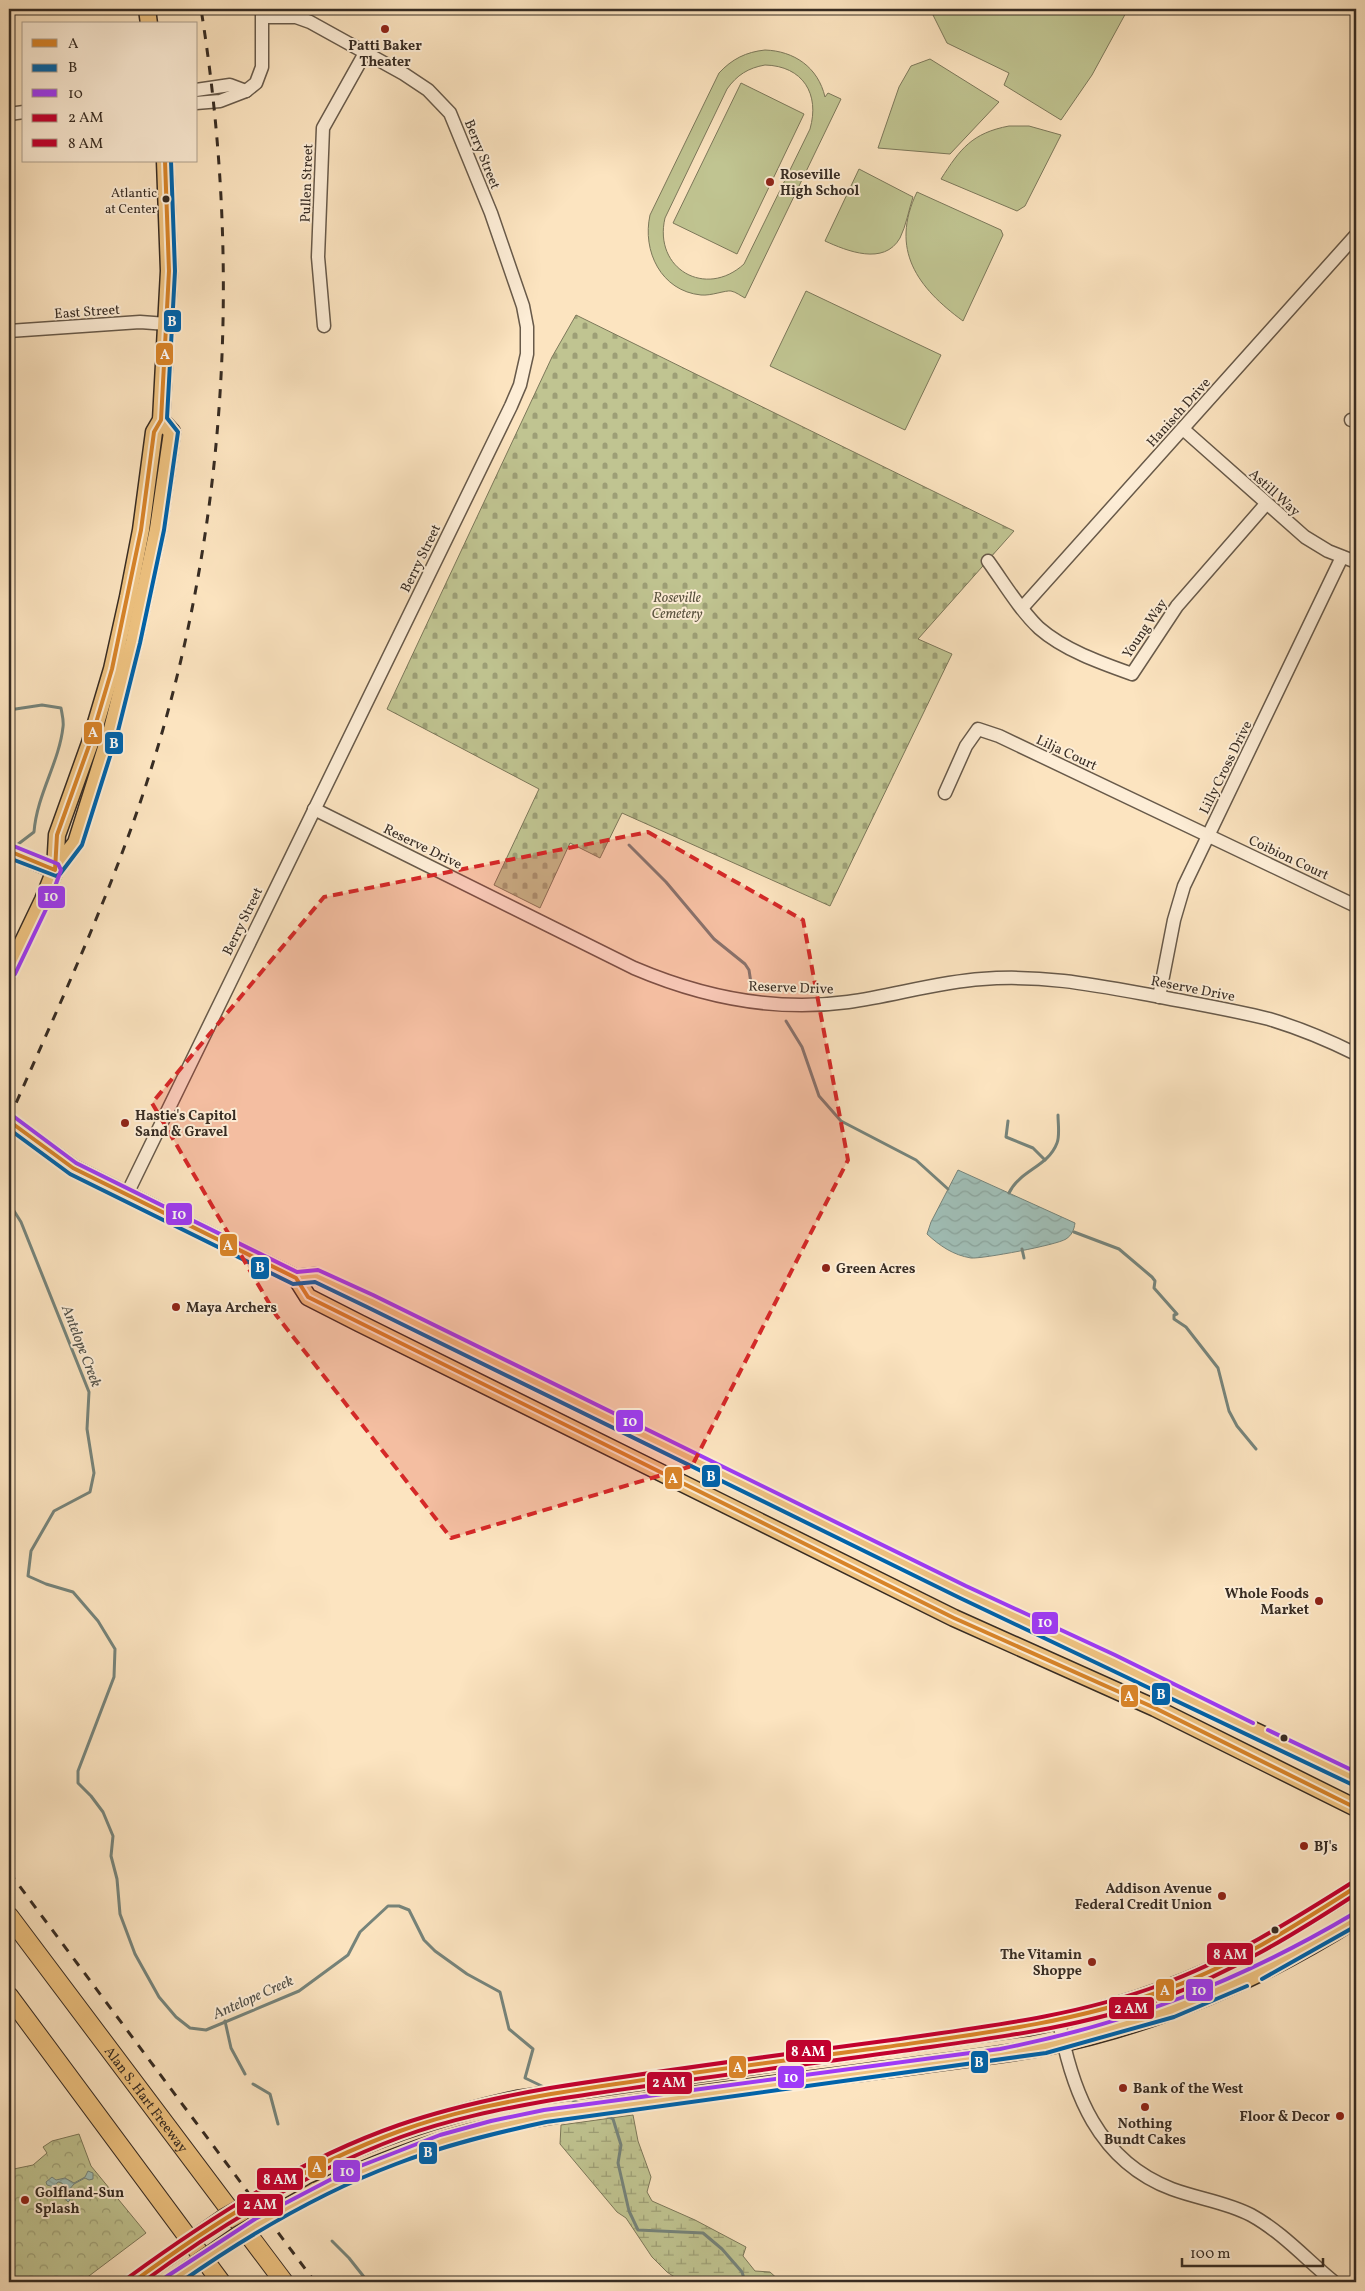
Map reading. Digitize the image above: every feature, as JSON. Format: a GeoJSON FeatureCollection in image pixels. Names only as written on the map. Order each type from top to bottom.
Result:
{"type":"FeatureCollection","features":[{"type":"Feature","properties":{"kind":"highway","name":"Alan S. Hart Freeway"},"geometry":{"type":"LineString","coordinates":[[9,1916],[284,2282]]}},
{"type":"Feature","properties":{"kind":"highway"},"geometry":{"type":"LineString","coordinates":[[9,1996],[221,2282]]}},
{"type":"Feature","properties":{"kind":"main road"},"geometry":{"type":"LineString","coordinates":[[146,9],[149,22]]}},
{"type":"Feature","properties":{"kind":"main road"},"geometry":{"type":"LineString","coordinates":[[55,870],[56,835],[90,743],[112,669],[140,530],[154,432],[161,420],[169,271],[165,162]]}},
{"type":"Feature","properties":{"kind":"main road"},"geometry":{"type":"LineString","coordinates":[[9,971],[43,900],[55,870],[76,843],[112,728],[131,655],[158,529],[172,432],[161,420]]}},
{"type":"Feature","properties":{"kind":"main road"},"geometry":{"type":"LineString","coordinates":[[131,655],[128,640],[147,546],[146,538],[140,530]]}},
{"type":"Feature","properties":{"kind":"main road"},"geometry":{"type":"LineString","coordinates":[[16,854],[55,870]]}},
{"type":"Feature","properties":{"kind":"main road"},"geometry":{"type":"LineString","coordinates":[[9,1121],[47,1151],[73,1168],[126,1196],[296,1278],[316,1276],[370,1300],[963,1592],[1356,1778]]}},
{"type":"Feature","properties":{"kind":"main road"},"geometry":{"type":"LineString","coordinates":[[296,1278],[308,1297],[359,1323],[954,1618],[1178,1718],[1356,1808]]}},
{"type":"Feature","properties":{"kind":"main road"},"geometry":{"type":"LineString","coordinates":[[1043,1657],[1066,1658],[1156,1696],[1164,1696],[1171,1691]]}},
{"type":"Feature","properties":{"kind":"main road"},"geometry":{"type":"LineString","coordinates":[[1309,1785],[1356,1818]]}},
{"type":"Feature","properties":{"kind":"main road"},"geometry":{"type":"LineString","coordinates":[[1330,1904],[1356,1883]]}},
{"type":"Feature","properties":{"kind":"main road"},"geometry":{"type":"LineString","coordinates":[[133,2282],[225,2217],[307,2171],[342,2154],[400,2131],[465,2111],[539,2095],[1059,2021],[1141,1998],[1183,1982],[1248,1952],[1356,1888]]}},
{"type":"Feature","properties":{"kind":"main road"},"geometry":{"type":"LineString","coordinates":[[170,2282],[238,2235],[315,2191],[412,2151],[481,2130],[545,2116],[690,2095],[1001,2055],[1063,2043],[1148,2019],[1204,1998],[1268,1970],[1356,1919]]}},
{"type":"Feature","properties":{"kind":"street","name":"Berry Street"},"geometry":{"type":"LineString","coordinates":[[126,1196],[511,406],[520,385],[527,354],[527,327],[523,306],[491,213],[450,112],[428,90],[310,22],[296,17],[262,13]]}},
{"type":"Feature","properties":{"kind":"street"},"geometry":{"type":"LineString","coordinates":[[198,103],[220,102],[246,91],[257,82],[262,67],[262,13]]}},
{"type":"Feature","properties":{"kind":"street","name":"Pullen Street"},"geometry":{"type":"LineString","coordinates":[[324,326],[318,257],[323,128],[364,53]]}},
{"type":"Feature","properties":{"kind":"street"},"geometry":{"type":"LineString","coordinates":[[198,90],[230,85],[246,91]]}},
{"type":"Feature","properties":{"kind":"street"},"geometry":{"type":"LineString","coordinates":[[9,114],[22,112]]}},
{"type":"Feature","properties":{"kind":"street","name":"Hanisch Drive"},"geometry":{"type":"LineString","coordinates":[[1022,608],[1356,235]]}},
{"type":"Feature","properties":{"kind":"street","name":"East Street"},"geometry":{"type":"LineString","coordinates":[[9,331],[140,322],[167,324]]}},
{"type":"Feature","properties":{"kind":"street","name":"Astill Way"},"geometry":{"type":"LineString","coordinates":[[1183,429],[1304,537],[1342,557],[1356,562]]}},
{"type":"Feature","properties":{"kind":"street","name":"Young Way"},"geometry":{"type":"LineString","coordinates":[[988,561],[1035,624],[1051,637],[1110,666],[1132,674],[1177,606],[1266,504]]}},
{"type":"Feature","properties":{"kind":"street","name":"Lilly Cross Drive"},"geometry":{"type":"LineString","coordinates":[[1159,997],[1178,901],[1342,557]]}},
{"type":"Feature","properties":{"kind":"street","name":"Lilja Court"},"geometry":{"type":"LineString","coordinates":[[945,793],[966,746],[978,729],[999,736],[1209,835]]}},
{"type":"Feature","properties":{"kind":"street","name":"Reserve Drive"},"geometry":{"type":"LineString","coordinates":[[314,809],[634,968],[678,986],[724,998],[771,1004],[833,1004],[880,997],[937,984],[1013,977],[1079,981],[1268,1019],[1318,1036],[1356,1054]]}},
{"type":"Feature","properties":{"kind":"street","name":"Coibion Court"},"geometry":{"type":"LineString","coordinates":[[1209,835],[1356,906]]}},
{"type":"Feature","properties":{"kind":"street"},"geometry":{"type":"LineString","coordinates":[[1059,2021],[1069,2067],[1086,2112],[1110,2146],[1125,2161],[1142,2173],[1171,2188],[1220,2202],[1250,2215],[1275,2231],[1334,2282]]}},
{"type":"Feature","properties":{"kind":"highlighted area"},"geometry":{"type":"Polygon","coordinates":[[[648,832],[803,920],[848,1160],[692,1466],[451,1538],[276,1315],[152,1103],[324,897],[648,832]]]}},
{"type":"Feature","properties":{"kind":"green space"},"geometry":{"type":"Polygon","coordinates":[[[930,9],[1128,9],[1092,75],[1061,120],[1004,85],[1009,73],[947,43],[930,9]]]}},
{"type":"Feature","properties":{"kind":"green space"},"geometry":{"type":"Polygon","coordinates":[[[758,51],[776,51],[795,57],[811,69],[817,77],[825,97],[828,93],[841,99],[745,298],[731,291],[705,295],[687,292],[675,286],[665,277],[652,255],[648,229],[650,215],[719,73],[740,57],[758,51]],[[765,65],[748,70],[739,76],[727,89],[665,218],[663,236],[667,252],[675,264],[686,273],[699,278],[714,279],[729,274],[744,264],[810,129],[813,104],[806,84],[799,76],[789,70],[765,65]]]}},
{"type":"Feature","properties":{"kind":"green space"},"geometry":{"type":"Polygon","coordinates":[[[930,59],[999,102],[950,154],[878,148],[899,87],[911,66],[930,59]]]}},
{"type":"Feature","properties":{"kind":"green space"},"geometry":{"type":"Polygon","coordinates":[[[741,83],[804,114],[737,254],[673,223],[741,83]]]}},
{"type":"Feature","properties":{"kind":"green space"},"geometry":{"type":"Polygon","coordinates":[[[1009,126],[1029,126],[1061,135],[1025,206],[1017,211],[941,179],[954,159],[968,144],[985,133],[1009,126]]]}},
{"type":"Feature","properties":{"kind":"green space"},"geometry":{"type":"Polygon","coordinates":[[[859,169],[913,197],[900,238],[893,247],[885,252],[865,254],[854,252],[825,241],[859,169]]]}},
{"type":"Feature","properties":{"kind":"green space"},"geometry":{"type":"Polygon","coordinates":[[[917,192],[1001,230],[1003,235],[963,321],[933,295],[921,281],[907,250],[906,232],[909,213],[917,192]]]}},
{"type":"Feature","properties":{"kind":"green space"},"geometry":{"type":"Polygon","coordinates":[[[806,291],[941,355],[905,430],[770,366],[806,291]]]}},
{"type":"Feature","properties":{"kind":"green space","name":"Roseville Cemetery"},"geometry":{"type":"Polygon","coordinates":[[[576,315],[1014,531],[918,639],[952,654],[830,906],[622,813],[600,858],[570,843],[540,908],[494,885],[539,789],[387,709],[552,357],[576,315]]]}},
{"type":"Feature","properties":{"kind":"green space"},"geometry":{"type":"Polygon","coordinates":[[[633,2115],[638,2141],[651,2177],[647,2192],[652,2201],[695,2220],[746,2247],[743,2256],[755,2271],[770,2272],[781,2282],[682,2282],[667,2272],[652,2257],[626,2218],[617,2212],[560,2144],[561,2125],[633,2115]]]}},
{"type":"Feature","properties":{"kind":"green space"},"geometry":{"type":"Polygon","coordinates":[[[79,2134],[91,2166],[146,2233],[81,2282],[9,2282],[9,2170],[33,2165],[47,2153],[43,2147],[52,2141],[79,2134]]]}},
{"type":"Feature","properties":{"kind":"water"},"geometry":{"type":"Polygon","coordinates":[[[958,1170],[1075,1223],[1072,1232],[1066,1239],[1060,1242],[1035,1248],[971,1258],[958,1255],[927,1234],[931,1222],[958,1170]]]}},
{"type":"Feature","properties":{"kind":"water"},"geometry":{"type":"Polygon","coordinates":[[[88,2171],[93,2173],[93,2179],[85,2178],[74,2184],[68,2191],[70,2200],[68,2202],[66,2200],[67,2190],[63,2187],[62,2183],[58,2182],[54,2187],[47,2185],[46,2182],[52,2177],[56,2180],[65,2178],[74,2183],[85,2177],[88,2171]]]}},
{"type":"Feature","properties":{"kind":"waterway","name":"Antelope Creek"},"geometry":{"type":"LineString","coordinates":[[9,710],[42,705],[61,708],[63,722],[61,740],[39,805],[34,832],[13,848]]}},
{"type":"Feature","properties":{"kind":"waterway"},"geometry":{"type":"LineString","coordinates":[[629,845],[666,882],[714,939],[745,964],[749,970],[751,983]]}},
{"type":"Feature","properties":{"kind":"waterway"},"geometry":{"type":"LineString","coordinates":[[786,1021],[802,1047],[819,1096],[841,1121],[916,1160],[948,1189]]}},
{"type":"Feature","properties":{"kind":"waterway"},"geometry":{"type":"LineString","coordinates":[[1009,1193],[1020,1179],[1053,1151],[1058,1137],[1058,1115]]}},
{"type":"Feature","properties":{"kind":"waterway"},"geometry":{"type":"LineString","coordinates":[[1008,1121],[1006,1137],[1033,1148],[1045,1160]]}},
{"type":"Feature","properties":{"kind":"waterway","name":"Antelope Creek"},"geometry":{"type":"LineString","coordinates":[[9,1203],[21,1222],[89,1392],[87,1429],[94,1473],[90,1492],[54,1511],[31,1551],[28,1576],[46,1584],[73,1592],[98,1621],[115,1649],[114,1677],[78,1771],[78,1783],[103,1812],[113,1836],[111,1856],[117,1879],[120,1914],[135,1954],[159,1997],[176,2017],[190,2028],[206,2030],[299,1991],[348,1955],[360,1932],[388,1906],[399,1906],[409,1910],[424,1940],[435,1951],[467,1974],[500,1992],[509,2029],[533,2049],[525,2078],[548,2089]]}},
{"type":"Feature","properties":{"kind":"waterway"},"geometry":{"type":"LineString","coordinates":[[1074,1232],[1119,1249],[1152,1277],[1155,1281],[1154,1288],[1177,1314],[1174,1315],[1174,1319],[1186,1327],[1218,1368],[1229,1411],[1237,1426],[1256,1449]]}},
{"type":"Feature","properties":{"kind":"waterway"},"geometry":{"type":"LineString","coordinates":[[1022,1249],[1024,1258]]}},
{"type":"Feature","properties":{"kind":"waterway"},"geometry":{"type":"LineString","coordinates":[[225,2021],[231,2048],[245,2074]]}},
{"type":"Feature","properties":{"kind":"waterway"},"geometry":{"type":"LineString","coordinates":[[253,2084],[270,2094],[278,2124]]}},
{"type":"Feature","properties":{"kind":"waterway","name":"Antelope Creek"},"geometry":{"type":"LineString","coordinates":[[570,2099],[582,2105]]}},
{"type":"Feature","properties":{"kind":"waterway","name":"Antelope Creek"},"geometry":{"type":"LineString","coordinates":[[604,2115],[613,2119],[621,2145],[618,2163],[629,2211],[638,2230],[703,2233],[722,2249],[742,2272],[745,2282]]}},
{"type":"Feature","properties":{"kind":"waterway"},"geometry":{"type":"LineString","coordinates":[[332,2241],[349,2258],[368,2282]]}},
{"type":"Feature","properties":{"kind":"railway"},"geometry":{"type":"LineString","coordinates":[[9,1119],[80,958],[129,835],[171,699],[193,602],[209,504],[219,405],[223,306],[221,207],[214,108],[201,9]]}},
{"type":"Feature","properties":{"kind":"railway"},"geometry":{"type":"LineString","coordinates":[[9,1872],[315,2282]]}},
{"type":"Feature","properties":{"kind":"transit line","name":"A"},"geometry":{"type":"LineString","coordinates":[[9,851],[55,870],[57,835],[90,743],[112,669],[141,530],[154,432],[161,420],[169,271],[165,162]]}},
{"type":"Feature","properties":{"kind":"transit line","name":"B"},"geometry":{"type":"LineString","coordinates":[[9,858],[56,876],[60,874],[82,845],[118,731],[140,643],[164,530],[178,432],[167,418],[175,271],[171,162]]}},
{"type":"Feature","properties":{"kind":"transit line","name":"10"},"geometry":{"type":"LineString","coordinates":[[11,845],[58,864],[61,870],[49,903],[15,974]]}},
{"type":"Feature","properties":{"kind":"transit line","name":"10"},"geometry":{"type":"LineString","coordinates":[[13,1116],[76,1163],[297,1272],[318,1270],[373,1295],[966,1586],[1115,1655],[1253,1723]]}},
{"type":"Feature","properties":{"kind":"transit line","name":"A"},"geometry":{"type":"LineString","coordinates":[[9,1121],[73,1168],[296,1278],[308,1297],[954,1618],[1155,1708],[1356,1808]]}},
{"type":"Feature","properties":{"kind":"transit line","name":"B"},"geometry":{"type":"LineString","coordinates":[[9,1129],[70,1174],[293,1284],[315,1282],[960,1598],[1353,1785]]}},
{"type":"Feature","properties":{"kind":"transit line","name":"10"},"geometry":{"type":"LineString","coordinates":[[1268,1730],[1356,1772]]}},
{"type":"Feature","properties":{"kind":"transit line"},"geometry":{"type":"LineString","coordinates":[[129,2277],[193,2232],[293,2172],[363,2139],[417,2119],[512,2095],[550,2088],[1028,2020],[1094,2005],[1160,1985],[1211,1964],[1283,1925],[1353,1882]]}},
{"type":"Feature","properties":{"kind":"transit line","name":"A"},"geometry":{"type":"LineString","coordinates":[[133,2282],[228,2217],[295,2178],[364,2145],[418,2125],[475,2109],[551,2094],[990,2032],[1092,2012],[1159,1992],[1211,1971],[1260,1946],[1356,1887]]}},
{"type":"Feature","properties":{"kind":"transit line"},"geometry":{"type":"LineString","coordinates":[[143,2282],[204,2239],[267,2200],[332,2166],[419,2131],[476,2115],[552,2100],[997,2037],[1098,2018],[1163,1998],[1214,1976],[1286,1938],[1356,1894]]}},
{"type":"Feature","properties":{"kind":"transit line","name":"10"},"geometry":{"type":"LineString","coordinates":[[166,2277],[255,2219],[345,2172],[440,2135],[491,2121],[544,2110],[1000,2049],[1048,2039],[1139,2013],[1225,1980],[1268,1960],[1353,1914]]}},
{"type":"Feature","properties":{"kind":"transit line","name":"B"},"geometry":{"type":"LineString","coordinates":[[1262,1979],[1356,1926]]}},
{"type":"Feature","properties":{"kind":"transit line","name":"B"},"geometry":{"type":"LineString","coordinates":[[181,2282],[258,2232],[339,2188],[414,2157],[470,2140],[546,2122],[1046,2053],[1174,2017],[1247,1986]]}},
{"type":"Feature","properties":{"kind":"place","name":"Patti Baker Theater"},"geometry":{"type":"Point","coordinates":[385,29]}},
{"type":"Feature","properties":{"kind":"place","name":"Roseville High School"},"geometry":{"type":"Point","coordinates":[770,182]}},
{"type":"Feature","properties":{"kind":"place","name":"Atlantic at Center"},"geometry":{"type":"Point","coordinates":[166,199]}},
{"type":"Feature","properties":{"kind":"place","name":"Hastie's Capitol Sand & Gravel"},"geometry":{"type":"Point","coordinates":[125,1123]}},
{"type":"Feature","properties":{"kind":"place","name":"Green Acres"},"geometry":{"type":"Point","coordinates":[826,1268]}},
{"type":"Feature","properties":{"kind":"place","name":"Maya Archers"},"geometry":{"type":"Point","coordinates":[176,1307]}},
{"type":"Feature","properties":{"kind":"place","name":"Whole Foods Market"},"geometry":{"type":"Point","coordinates":[1319,1601]}},
{"type":"Feature","properties":{"kind":"place","name":"BJ's"},"geometry":{"type":"Point","coordinates":[1304,1846]}},
{"type":"Feature","properties":{"kind":"place","name":"Addison Avenue Federal Credit Union"},"geometry":{"type":"Point","coordinates":[1222,1896]}},
{"type":"Feature","properties":{"kind":"place","name":"The Vitamin Shoppe"},"geometry":{"type":"Point","coordinates":[1092,1962]}},
{"type":"Feature","properties":{"kind":"place","name":"Bank of the West"},"geometry":{"type":"Point","coordinates":[1123,2088]}},
{"type":"Feature","properties":{"kind":"place","name":"Nothing Bundt Cakes"},"geometry":{"type":"Point","coordinates":[1145,2107]}},
{"type":"Feature","properties":{"kind":"place","name":"Floor & Decor"},"geometry":{"type":"Point","coordinates":[1340,2116]}},
{"type":"Feature","properties":{"kind":"place","name":"Golfland-Sun Splash"},"geometry":{"type":"Point","coordinates":[25,2200]}}]}
